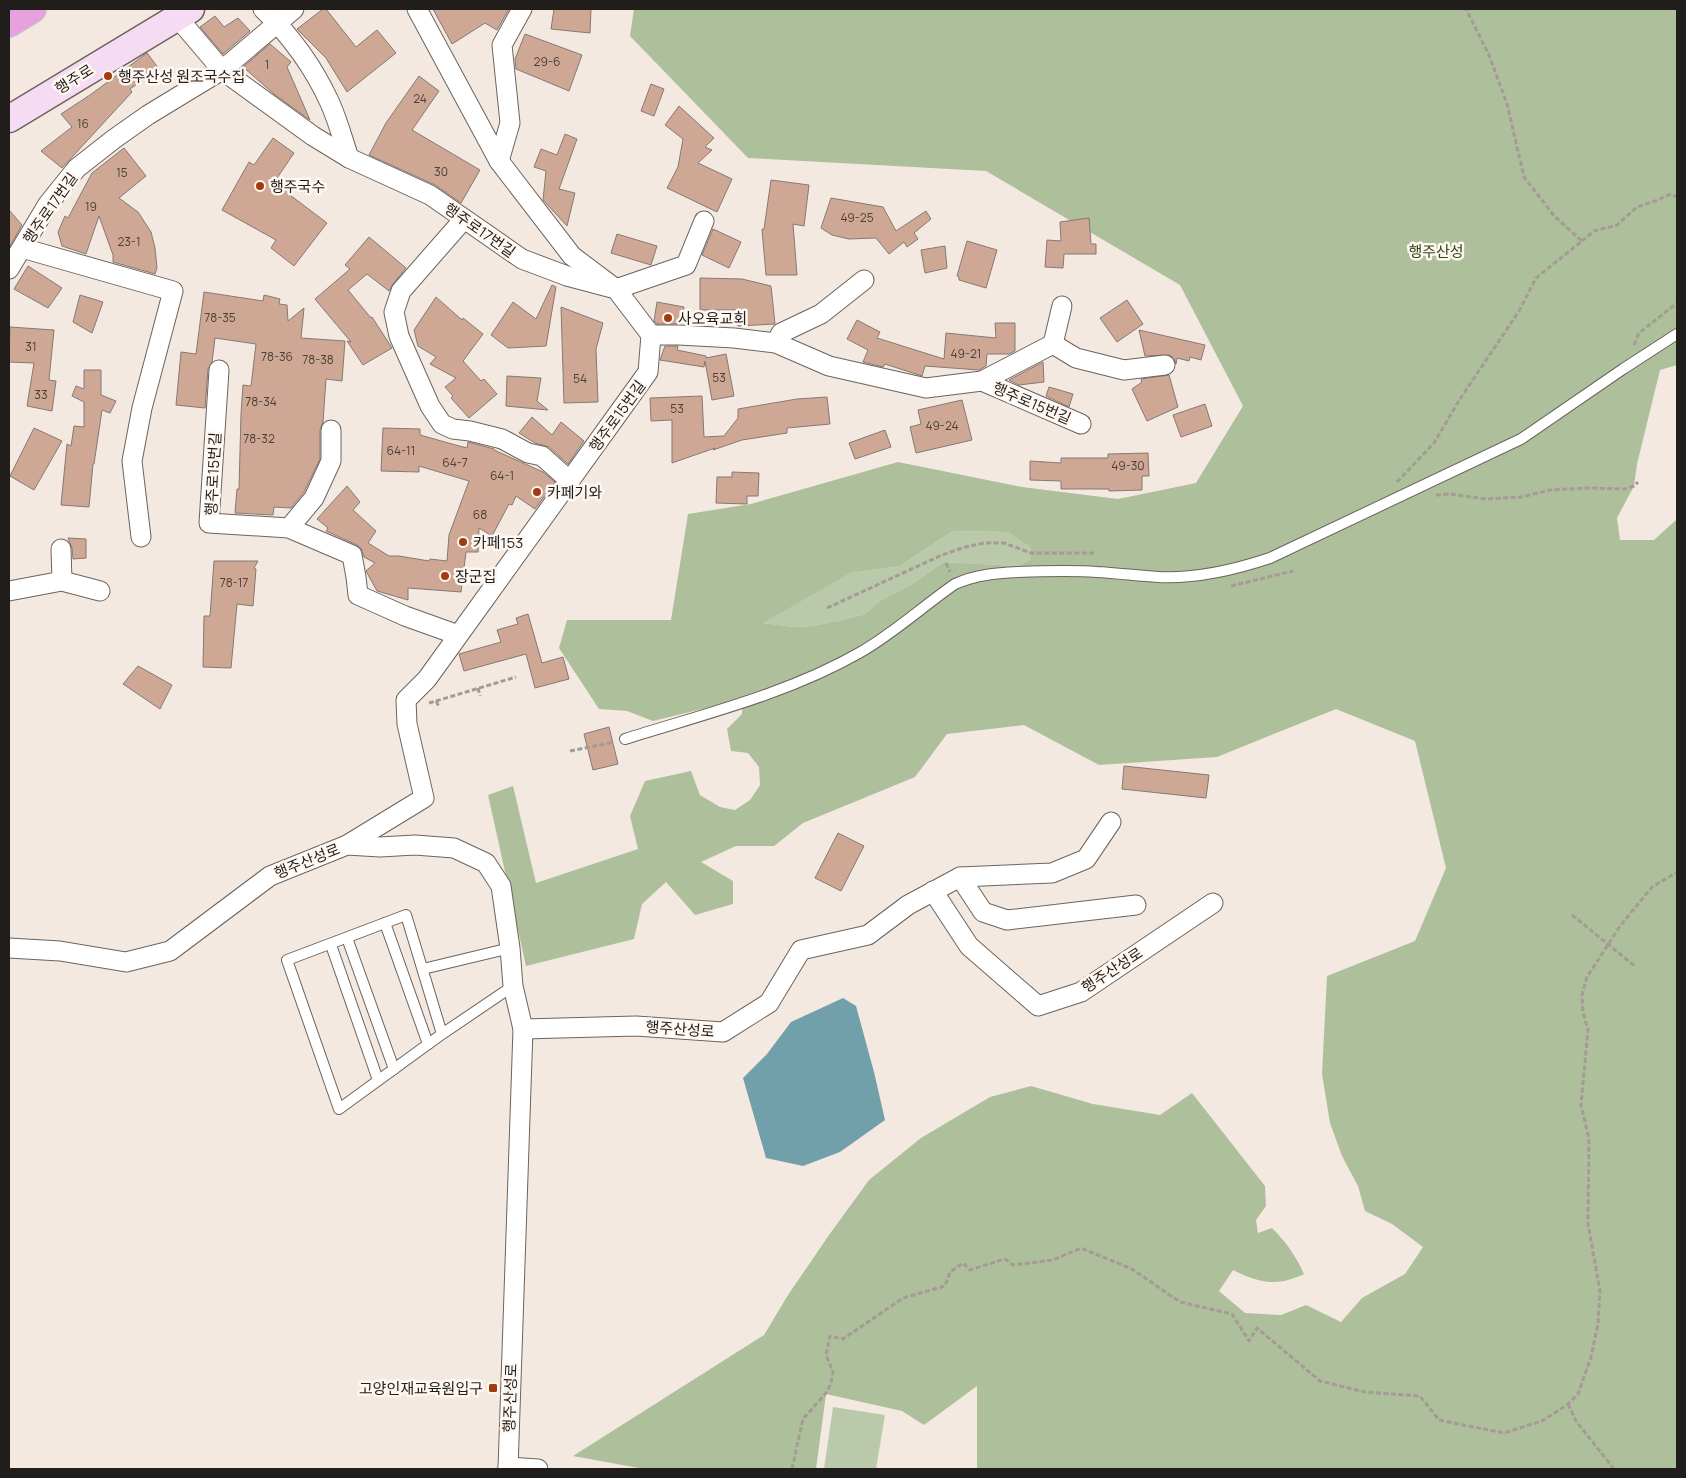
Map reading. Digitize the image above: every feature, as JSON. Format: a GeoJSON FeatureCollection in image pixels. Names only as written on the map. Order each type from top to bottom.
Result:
{"type":"FeatureCollection","features":[{"type":"Feature","properties":{"kind":"highway"},"geometry":{"type":"LineString","coordinates":[[9,23],[32,9]]}},
{"type":"Feature","properties":{"kind":"main road","name":"행주로"},"geometry":{"type":"LineString","coordinates":[[9,120],[184,13]]}},
{"type":"Feature","properties":{"kind":"street"},"geometry":{"type":"LineString","coordinates":[[263,9],[278,23],[302,53],[330,104],[349,158]]}},
{"type":"Feature","properties":{"kind":"street"},"geometry":{"type":"LineString","coordinates":[[278,23],[294,9]]}},
{"type":"Feature","properties":{"kind":"street"},"geometry":{"type":"LineString","coordinates":[[417,9],[499,161],[572,256],[616,289],[651,335]]}},
{"type":"Feature","properties":{"kind":"street"},"geometry":{"type":"LineString","coordinates":[[499,161],[510,123],[502,45],[522,9]]}},
{"type":"Feature","properties":{"kind":"street"},"geometry":{"type":"LineString","coordinates":[[184,13],[222,70]]}},
{"type":"Feature","properties":{"kind":"street","name":"행주로17번길"},"geometry":{"type":"LineString","coordinates":[[9,269],[48,204],[77,168],[148,115],[222,70],[278,23]]}},
{"type":"Feature","properties":{"kind":"street","name":"행주로17번길"},"geometry":{"type":"LineString","coordinates":[[222,70],[313,136],[349,158],[430,195],[522,259],[567,276],[616,289]]}},
{"type":"Feature","properties":{"kind":"street"},"geometry":{"type":"LineString","coordinates":[[464,219],[401,291],[394,312],[399,336],[430,406],[442,424],[453,429],[502,439],[528,452],[542,456],[570,481]]}},
{"type":"Feature","properties":{"kind":"street"},"geometry":{"type":"LineString","coordinates":[[616,289],[686,265],[704,221]]}},
{"type":"Feature","properties":{"kind":"street"},"geometry":{"type":"LineString","coordinates":[[22,248],[173,291],[142,408],[132,461],[141,537]]}},
{"type":"Feature","properties":{"kind":"street"},"geometry":{"type":"LineString","coordinates":[[776,343],[781,333],[821,314],[864,280]]}},
{"type":"Feature","properties":{"kind":"street"},"geometry":{"type":"LineString","coordinates":[[1062,306],[1053,344],[1076,358],[1124,370],[1165,365]]}},
{"type":"Feature","properties":{"kind":"street","name":"행주로15번길"},"geometry":{"type":"LineString","coordinates":[[347,845],[424,798],[407,724],[406,700],[427,679],[648,372],[651,335],[680,334],[776,343],[829,366],[926,388],[982,382],[1053,344]]}},
{"type":"Feature","properties":{"kind":"street","name":"행주로15번길"},"geometry":{"type":"LineString","coordinates":[[219,370],[209,523],[289,528],[352,555],[358,595],[405,616],[458,635]]}},
{"type":"Feature","properties":{"kind":"street","name":"행주로15번길"},"geometry":{"type":"LineString","coordinates":[[982,382],[1081,424]]}},
{"type":"Feature","properties":{"kind":"street"},"geometry":{"type":"LineString","coordinates":[[289,528],[314,498],[332,461],[331,430]]}},
{"type":"Feature","properties":{"kind":"street"},"geometry":{"type":"LineString","coordinates":[[61,549],[62,581]]}},
{"type":"Feature","properties":{"kind":"street"},"geometry":{"type":"LineString","coordinates":[[9,591],[62,581],[100,591]]}},
{"type":"Feature","properties":{"kind":"street","name":"행주산성로"},"geometry":{"type":"LineString","coordinates":[[523,1029],[636,1026],[723,1032],[769,1003],[801,950],[868,935],[908,904],[960,877],[1052,873],[1086,859],[1111,822]]}},
{"type":"Feature","properties":{"kind":"street","name":"행주산성로"},"geometry":{"type":"LineString","coordinates":[[9,948],[60,951],[126,962],[170,951],[270,876],[347,845],[380,847],[415,845],[454,848],[486,863],[501,886],[514,986],[523,1029],[508,1468],[538,1469]]}},
{"type":"Feature","properties":{"kind":"street"},"geometry":{"type":"LineString","coordinates":[[960,877],[983,912],[1007,920],[1136,905]]}},
{"type":"Feature","properties":{"kind":"street","name":"행주산성로"},"geometry":{"type":"LineString","coordinates":[[933,891],[969,946],[1038,1006],[1081,992],[1213,903]]}},
{"type":"Feature","properties":{"kind":"lane"},"geometry":{"type":"LineString","coordinates":[[624,739],[788,687],[860,653],[955,584],[967,579],[989,574],[1036,571],[1096,571],[1177,577],[1238,568],[1270,558],[1521,439],[1677,334]]}},
{"type":"Feature","properties":{"kind":"lane"},"geometry":{"type":"LineString","coordinates":[[442,1034],[406,915],[287,960],[339,1108],[442,1034],[514,986]]}},
{"type":"Feature","properties":{"kind":"lane"},"geometry":{"type":"LineString","coordinates":[[385,924],[428,1044]]}},
{"type":"Feature","properties":{"kind":"lane"},"geometry":{"type":"LineString","coordinates":[[347,938],[394,1069]]}},
{"type":"Feature","properties":{"kind":"lane"},"geometry":{"type":"LineString","coordinates":[[330,945],[378,1080]]}},
{"type":"Feature","properties":{"kind":"lane"},"geometry":{"type":"LineString","coordinates":[[423,969],[510,948]]}},
{"type":"Feature","properties":{"kind":"path"},"geometry":{"type":"LineString","coordinates":[[1466,9],[1489,55],[1507,104],[1524,177],[1555,217],[1582,241]]}},
{"type":"Feature","properties":{"kind":"path"},"geometry":{"type":"LineString","coordinates":[[1396,484],[1434,443],[1460,399],[1519,311],[1536,278],[1594,231],[1617,225],[1637,207],[1655,202],[1671,194],[1677,197]]}},
{"type":"Feature","properties":{"kind":"path"},"geometry":{"type":"LineString","coordinates":[[1623,369],[1639,333],[1677,303]]}},
{"type":"Feature","properties":{"kind":"path"},"geometry":{"type":"LineString","coordinates":[[1429,495],[1450,494],[1486,499],[1521,497],[1550,490],[1625,489],[1634,486],[1638,482]]}},
{"type":"Feature","properties":{"kind":"path"},"geometry":{"type":"LineString","coordinates":[[827,608],[942,555],[984,543],[1004,543],[1031,553],[1094,553]]}},
{"type":"Feature","properties":{"kind":"path"},"geometry":{"type":"LineString","coordinates":[[1232,586],[1293,571]]}},
{"type":"Feature","properties":{"kind":"path"},"geometry":{"type":"LineString","coordinates":[[436,701],[516,677]]}},
{"type":"Feature","properties":{"kind":"path"},"geometry":{"type":"LineString","coordinates":[[478,688],[480,696]]}},
{"type":"Feature","properties":{"kind":"path"},"geometry":{"type":"LineString","coordinates":[[570,751],[600,746],[624,739]]}},
{"type":"Feature","properties":{"kind":"path"},"geometry":{"type":"LineString","coordinates":[[792,1469],[803,1419],[826,1394],[831,1384],[833,1372],[826,1355],[830,1336],[843,1339],[903,1298],[945,1286],[950,1272],[963,1263],[970,1270],[1005,1259],[1013,1265],[1053,1260],[1081,1248],[1132,1269],[1180,1302],[1232,1314],[1249,1340],[1258,1328],[1320,1381],[1364,1392],[1420,1396],[1439,1420],[1504,1434],[1542,1421],[1568,1404],[1578,1394],[1591,1357],[1598,1324],[1600,1291],[1588,1224],[1589,1138],[1581,1105],[1588,1030],[1583,1012],[1582,995],[1586,977],[1620,926],[1652,887],[1677,872]]}},
{"type":"Feature","properties":{"kind":"path"},"geometry":{"type":"LineString","coordinates":[[1572,915],[1636,967]]}},
{"type":"Feature","properties":{"kind":"path"},"geometry":{"type":"LineString","coordinates":[[1568,1404],[1576,1421],[1614,1469]]}},
{"type":"Feature","properties":{"kind":"green space","name":"행주산성"},"geometry":{"type":"Polygon","coordinates":[[[634,9],[1677,9],[1677,365],[1660,370],[1637,464],[1634,486],[1617,518],[1620,540],[1654,540],[1677,519],[1677,1469],[977,1469],[977,1386],[924,1425],[902,1411],[826,1394],[816,1469],[644,1469],[573,1456],[764,1335],[788,1295],[869,1180],[921,1138],[990,1097],[1031,1086],[1093,1104],[1160,1115],[1192,1093],[1265,1186],[1266,1206],[1256,1220],[1258,1233],[1272,1228],[1298,1261],[1304,1274],[1285,1281],[1268,1282],[1251,1278],[1233,1270],[1219,1291],[1245,1313],[1281,1315],[1306,1305],[1341,1322],[1362,1298],[1405,1274],[1423,1247],[1392,1224],[1365,1211],[1358,1186],[1342,1156],[1330,1123],[1322,1074],[1327,976],[1415,941],[1446,868],[1415,741],[1336,709],[1217,757],[1099,765],[1024,725],[947,734],[915,777],[803,823],[774,846],[736,846],[701,862],[733,881],[733,904],[695,915],[666,882],[642,904],[634,939],[526,966],[488,795],[513,786],[536,883],[638,849],[630,816],[645,781],[691,771],[700,795],[720,807],[735,810],[750,800],[760,785],[759,767],[748,753],[731,751],[727,729],[742,714],[743,699],[653,721],[627,711],[599,709],[559,648],[567,620],[671,620],[688,514],[751,504],[898,462],[1022,487],[1118,499],[1196,483],[1243,406],[1180,285],[986,171],[748,158],[630,36],[634,9]],[[953,531],[900,566],[850,573],[763,623],[793,627],[813,626],[865,614],[878,602],[912,584],[944,562],[1019,566],[1031,559],[1031,548],[1008,532],[953,531]]]}},
{"type":"Feature","properties":{"kind":"green space"},"geometry":{"type":"Polygon","coordinates":[[[953,531],[1008,532],[1031,548],[1031,559],[1019,566],[944,562],[912,584],[878,602],[865,614],[813,626],[793,627],[762,623],[849,573],[900,566],[953,531]]]}},
{"type":"Feature","properties":{"kind":"green space"},"geometry":{"type":"Polygon","coordinates":[[[833,1407],[885,1415],[876,1469],[824,1469],[833,1407]]]}},
{"type":"Feature","properties":{"kind":"water"},"geometry":{"type":"Polygon","coordinates":[[[843,998],[856,1006],[885,1120],[840,1152],[803,1166],[766,1158],[743,1078],[767,1054],[791,1022],[843,998]]]}},
{"type":"Feature","properties":{"kind":"building"},"geometry":{"type":"Polygon","coordinates":[[[323,9],[326,9],[356,47],[377,30],[396,53],[347,92],[326,58],[297,29],[323,9]]]}},
{"type":"Feature","properties":{"kind":"building"},"geometry":{"type":"Polygon","coordinates":[[[433,9],[509,9],[497,30],[485,23],[452,44],[433,9]]]}},
{"type":"Feature","properties":{"kind":"building"},"geometry":{"type":"Polygon","coordinates":[[[554,9],[591,9],[590,33],[551,29],[554,9]]]}},
{"type":"Feature","properties":{"kind":"building"},"geometry":{"type":"Polygon","coordinates":[[[215,16],[224,27],[238,18],[250,31],[223,54],[200,27],[215,16]]]}},
{"type":"Feature","properties":{"kind":"building"},"geometry":{"type":"Polygon","coordinates":[[[525,34],[582,55],[569,91],[516,69],[515,59],[525,34]]]}},
{"type":"Feature","properties":{"kind":"building"},"geometry":{"type":"Polygon","coordinates":[[[270,44],[291,62],[287,67],[310,120],[274,94],[243,67],[270,44]]]}},
{"type":"Feature","properties":{"kind":"building"},"geometry":{"type":"Polygon","coordinates":[[[147,53],[159,69],[130,89],[132,92],[62,168],[41,151],[72,127],[61,114],[147,53]]]}},
{"type":"Feature","properties":{"kind":"building"},"geometry":{"type":"Polygon","coordinates":[[[419,76],[439,91],[412,130],[480,170],[461,203],[435,185],[369,155],[386,123],[419,76]]]}},
{"type":"Feature","properties":{"kind":"building"},"geometry":{"type":"Polygon","coordinates":[[[651,84],[664,89],[654,116],[641,111],[651,84]]]}},
{"type":"Feature","properties":{"kind":"building"},"geometry":{"type":"Polygon","coordinates":[[[679,106],[714,138],[705,147],[712,150],[698,163],[732,179],[717,212],[667,188],[678,167],[683,139],[665,125],[679,106]]]}},
{"type":"Feature","properties":{"kind":"building"},"geometry":{"type":"Polygon","coordinates":[[[565,134],[577,139],[559,189],[575,193],[567,226],[543,200],[546,171],[534,167],[541,149],[557,155],[565,134]]]}},
{"type":"Feature","properties":{"kind":"building"},"geometry":{"type":"Polygon","coordinates":[[[273,138],[294,153],[277,178],[294,188],[290,195],[327,223],[294,266],[271,248],[276,240],[222,210],[249,162],[254,165],[273,138]]]}},
{"type":"Feature","properties":{"kind":"building"},"geometry":{"type":"Polygon","coordinates":[[[124,148],[146,176],[119,198],[138,212],[151,232],[157,268],[155,274],[113,262],[113,255],[99,216],[86,254],[62,246],[58,232],[65,216],[68,218],[92,173],[124,148]]]}},
{"type":"Feature","properties":{"kind":"building"},"geometry":{"type":"Polygon","coordinates":[[[771,180],[809,185],[804,226],[793,224],[797,275],[766,275],[762,229],[764,229],[771,180]]]}},
{"type":"Feature","properties":{"kind":"building"},"geometry":{"type":"Polygon","coordinates":[[[831,198],[883,207],[896,231],[926,211],[931,219],[914,233],[918,239],[907,247],[904,242],[889,254],[876,238],[849,239],[832,235],[821,228],[831,198]]]}},
{"type":"Feature","properties":{"kind":"building"},"geometry":{"type":"Polygon","coordinates":[[[9,210],[22,225],[9,248],[9,210]]]}},
{"type":"Feature","properties":{"kind":"building"},"geometry":{"type":"Polygon","coordinates":[[[1089,218],[1091,244],[1096,244],[1096,254],[1064,254],[1063,268],[1045,267],[1047,240],[1061,241],[1060,222],[1089,218]]]}},
{"type":"Feature","properties":{"kind":"building"},"geometry":{"type":"Polygon","coordinates":[[[713,229],[741,242],[729,268],[702,255],[713,229]]]}},
{"type":"Feature","properties":{"kind":"building"},"geometry":{"type":"Polygon","coordinates":[[[617,234],[657,246],[651,265],[611,253],[617,234]]]}},
{"type":"Feature","properties":{"kind":"building"},"geometry":{"type":"Polygon","coordinates":[[[369,237],[406,268],[389,291],[367,274],[348,290],[372,317],[392,348],[363,365],[347,341],[351,342],[315,299],[350,269],[345,265],[369,237]]]}},
{"type":"Feature","properties":{"kind":"building"},"geometry":{"type":"Polygon","coordinates":[[[967,241],[997,250],[986,288],[959,280],[957,276],[967,241]]]}},
{"type":"Feature","properties":{"kind":"building"},"geometry":{"type":"Polygon","coordinates":[[[945,246],[947,268],[925,273],[921,250],[945,246]]]}},
{"type":"Feature","properties":{"kind":"building"},"geometry":{"type":"Polygon","coordinates":[[[28,266],[62,288],[48,308],[14,289],[28,266]]]}},
{"type":"Feature","properties":{"kind":"building"},"geometry":{"type":"Polygon","coordinates":[[[700,278],[742,279],[771,286],[775,324],[738,326],[737,310],[700,310],[700,278]]]}},
{"type":"Feature","properties":{"kind":"building"},"geometry":{"type":"Polygon","coordinates":[[[552,285],[556,287],[546,346],[508,348],[491,335],[513,302],[536,319],[552,285]]]}},
{"type":"Feature","properties":{"kind":"building"},"geometry":{"type":"Polygon","coordinates":[[[204,292],[263,301],[264,295],[280,299],[279,304],[287,305],[288,321],[304,308],[301,338],[345,341],[342,381],[326,379],[323,422],[320,430],[320,459],[304,492],[291,508],[274,507],[273,515],[235,513],[237,489],[239,489],[243,385],[251,386],[256,344],[215,338],[212,362],[208,369],[205,408],[176,405],[181,352],[196,354],[204,292]]]}},
{"type":"Feature","properties":{"kind":"building"},"geometry":{"type":"Polygon","coordinates":[[[80,295],[103,302],[92,333],[73,322],[80,295]]]}},
{"type":"Feature","properties":{"kind":"building"},"geometry":{"type":"Polygon","coordinates":[[[436,297],[462,320],[463,318],[483,334],[463,361],[481,381],[484,379],[497,394],[469,418],[451,398],[453,396],[445,387],[456,378],[430,364],[436,357],[418,346],[414,330],[436,297]]]}},
{"type":"Feature","properties":{"kind":"building"},"geometry":{"type":"Polygon","coordinates":[[[1127,300],[1143,324],[1117,342],[1100,318],[1127,300]]]}},
{"type":"Feature","properties":{"kind":"building","name":"사오육교회"},"geometry":{"type":"Polygon","coordinates":[[[657,302],[684,307],[681,324],[657,324],[654,321],[657,302]]]}},
{"type":"Feature","properties":{"kind":"building"},"geometry":{"type":"Polygon","coordinates":[[[561,307],[603,323],[596,349],[598,402],[564,403],[561,307]]]}},
{"type":"Feature","properties":{"kind":"building"},"geometry":{"type":"Polygon","coordinates":[[[857,320],[880,332],[877,338],[944,359],[946,333],[996,338],[995,323],[1015,323],[1015,351],[1009,354],[987,354],[986,366],[979,370],[925,366],[922,376],[885,364],[883,367],[863,362],[868,350],[847,339],[857,320]]]}},
{"type":"Feature","properties":{"kind":"building"},"geometry":{"type":"Polygon","coordinates":[[[10,327],[54,330],[49,380],[56,381],[52,411],[27,406],[34,363],[9,362],[10,327]]]}},
{"type":"Feature","properties":{"kind":"building"},"geometry":{"type":"Polygon","coordinates":[[[1139,330],[1205,345],[1201,360],[1190,357],[1189,361],[1177,358],[1176,364],[1174,358],[1169,355],[1145,356],[1139,330]]]}},
{"type":"Feature","properties":{"kind":"building"},"geometry":{"type":"Polygon","coordinates":[[[665,346],[678,346],[677,350],[706,356],[706,358],[726,354],[734,396],[712,400],[705,361],[704,367],[660,360],[665,346]]]}},
{"type":"Feature","properties":{"kind":"building"},"geometry":{"type":"Polygon","coordinates":[[[1043,362],[1044,382],[1019,385],[1009,380],[1043,362]]]}},
{"type":"Feature","properties":{"kind":"building"},"geometry":{"type":"Polygon","coordinates":[[[84,370],[101,370],[101,395],[116,401],[110,413],[102,410],[93,464],[89,507],[61,505],[67,444],[71,446],[74,426],[84,427],[84,402],[72,396],[76,386],[84,389],[84,370]]]}},
{"type":"Feature","properties":{"kind":"building"},"geometry":{"type":"Polygon","coordinates":[[[1169,375],[1178,407],[1147,421],[1132,389],[1142,382],[1141,379],[1169,375]]]}},
{"type":"Feature","properties":{"kind":"building"},"geometry":{"type":"Polygon","coordinates":[[[507,376],[541,378],[537,401],[548,410],[506,406],[507,376]]]}},
{"type":"Feature","properties":{"kind":"building"},"geometry":{"type":"Polygon","coordinates":[[[1049,387],[1073,394],[1069,407],[1046,396],[1049,387]]]}},
{"type":"Feature","properties":{"kind":"building"},"geometry":{"type":"Polygon","coordinates":[[[702,396],[704,437],[724,436],[738,418],[738,409],[797,399],[827,397],[830,424],[787,428],[787,433],[742,440],[672,463],[672,420],[651,421],[650,398],[702,396]]]}},
{"type":"Feature","properties":{"kind":"building"},"geometry":{"type":"Polygon","coordinates":[[[962,400],[972,440],[916,453],[910,427],[921,424],[918,410],[962,400]]]}},
{"type":"Feature","properties":{"kind":"building"},"geometry":{"type":"Polygon","coordinates":[[[1205,404],[1212,426],[1181,437],[1173,415],[1205,404]]]}},
{"type":"Feature","properties":{"kind":"building"},"geometry":{"type":"Polygon","coordinates":[[[532,417],[552,435],[561,422],[584,441],[568,464],[549,447],[535,443],[519,433],[532,417]]]}},
{"type":"Feature","properties":{"kind":"building"},"geometry":{"type":"Polygon","coordinates":[[[34,428],[62,441],[34,490],[10,476],[34,428]]]}},
{"type":"Feature","properties":{"kind":"building"},"geometry":{"type":"Polygon","coordinates":[[[383,428],[420,429],[420,435],[452,444],[467,448],[468,442],[494,449],[543,472],[555,482],[535,509],[516,496],[512,505],[509,504],[492,536],[479,528],[478,552],[466,552],[461,592],[408,588],[408,600],[377,591],[366,571],[375,563],[364,557],[361,548],[357,545],[326,531],[328,528],[317,519],[347,486],[360,502],[353,510],[376,531],[368,543],[389,556],[429,561],[430,559],[447,561],[449,535],[469,481],[419,466],[419,472],[381,471],[383,428]]]}},
{"type":"Feature","properties":{"kind":"building"},"geometry":{"type":"Polygon","coordinates":[[[885,430],[891,447],[855,459],[849,443],[885,430]]]}},
{"type":"Feature","properties":{"kind":"building"},"geometry":{"type":"Polygon","coordinates":[[[1148,453],[1149,476],[1142,476],[1142,490],[1061,489],[1061,481],[1030,480],[1030,461],[1061,463],[1061,458],[1108,458],[1108,454],[1148,453]]]}},
{"type":"Feature","properties":{"kind":"building"},"geometry":{"type":"Polygon","coordinates":[[[732,472],[759,473],[758,496],[747,496],[747,504],[716,503],[717,477],[732,477],[732,472]]]}},
{"type":"Feature","properties":{"kind":"building"},"geometry":{"type":"Polygon","coordinates":[[[68,538],[86,539],[86,558],[73,559],[72,548],[68,538]]]}},
{"type":"Feature","properties":{"kind":"building"},"geometry":{"type":"Polygon","coordinates":[[[214,561],[258,561],[254,568],[256,569],[253,606],[237,604],[231,668],[203,667],[204,616],[210,616],[214,561]]]}},
{"type":"Feature","properties":{"kind":"building"},"geometry":{"type":"Polygon","coordinates":[[[528,614],[542,663],[563,657],[569,679],[535,688],[526,654],[464,671],[459,654],[501,642],[497,630],[518,624],[516,618],[528,614]]]}},
{"type":"Feature","properties":{"kind":"building"},"geometry":{"type":"Polygon","coordinates":[[[138,666],[172,685],[160,709],[123,684],[138,666]]]}},
{"type":"Feature","properties":{"kind":"building"},"geometry":{"type":"Polygon","coordinates":[[[609,727],[618,764],[593,770],[584,734],[609,727]]]}},
{"type":"Feature","properties":{"kind":"building"},"geometry":{"type":"Polygon","coordinates":[[[1124,766],[1209,775],[1206,798],[1122,789],[1124,766]]]}},
{"type":"Feature","properties":{"kind":"building"},"geometry":{"type":"Polygon","coordinates":[[[838,833],[864,846],[841,891],[815,878],[838,833]]]}},
{"type":"Feature","properties":{"kind":"place","name":"행주산성 원조국수집"},"geometry":{"type":"Point","coordinates":[108,76]}},
{"type":"Feature","properties":{"kind":"place","name":"행주국수"},"geometry":{"type":"Point","coordinates":[260,186]}},
{"type":"Feature","properties":{"kind":"place","name":"사오육교회"},"geometry":{"type":"Point","coordinates":[668,318]}},
{"type":"Feature","properties":{"kind":"place","name":"카페기와"},"geometry":{"type":"Point","coordinates":[537,492]}},
{"type":"Feature","properties":{"kind":"place","name":"카페153"},"geometry":{"type":"Point","coordinates":[463,542]}},
{"type":"Feature","properties":{"kind":"place","name":"장군집"},"geometry":{"type":"Point","coordinates":[445,576]}},
{"type":"Feature","properties":{"kind":"place","name":"고양인재교육원입구"},"geometry":{"type":"Point","coordinates":[493,1388]}}]}
